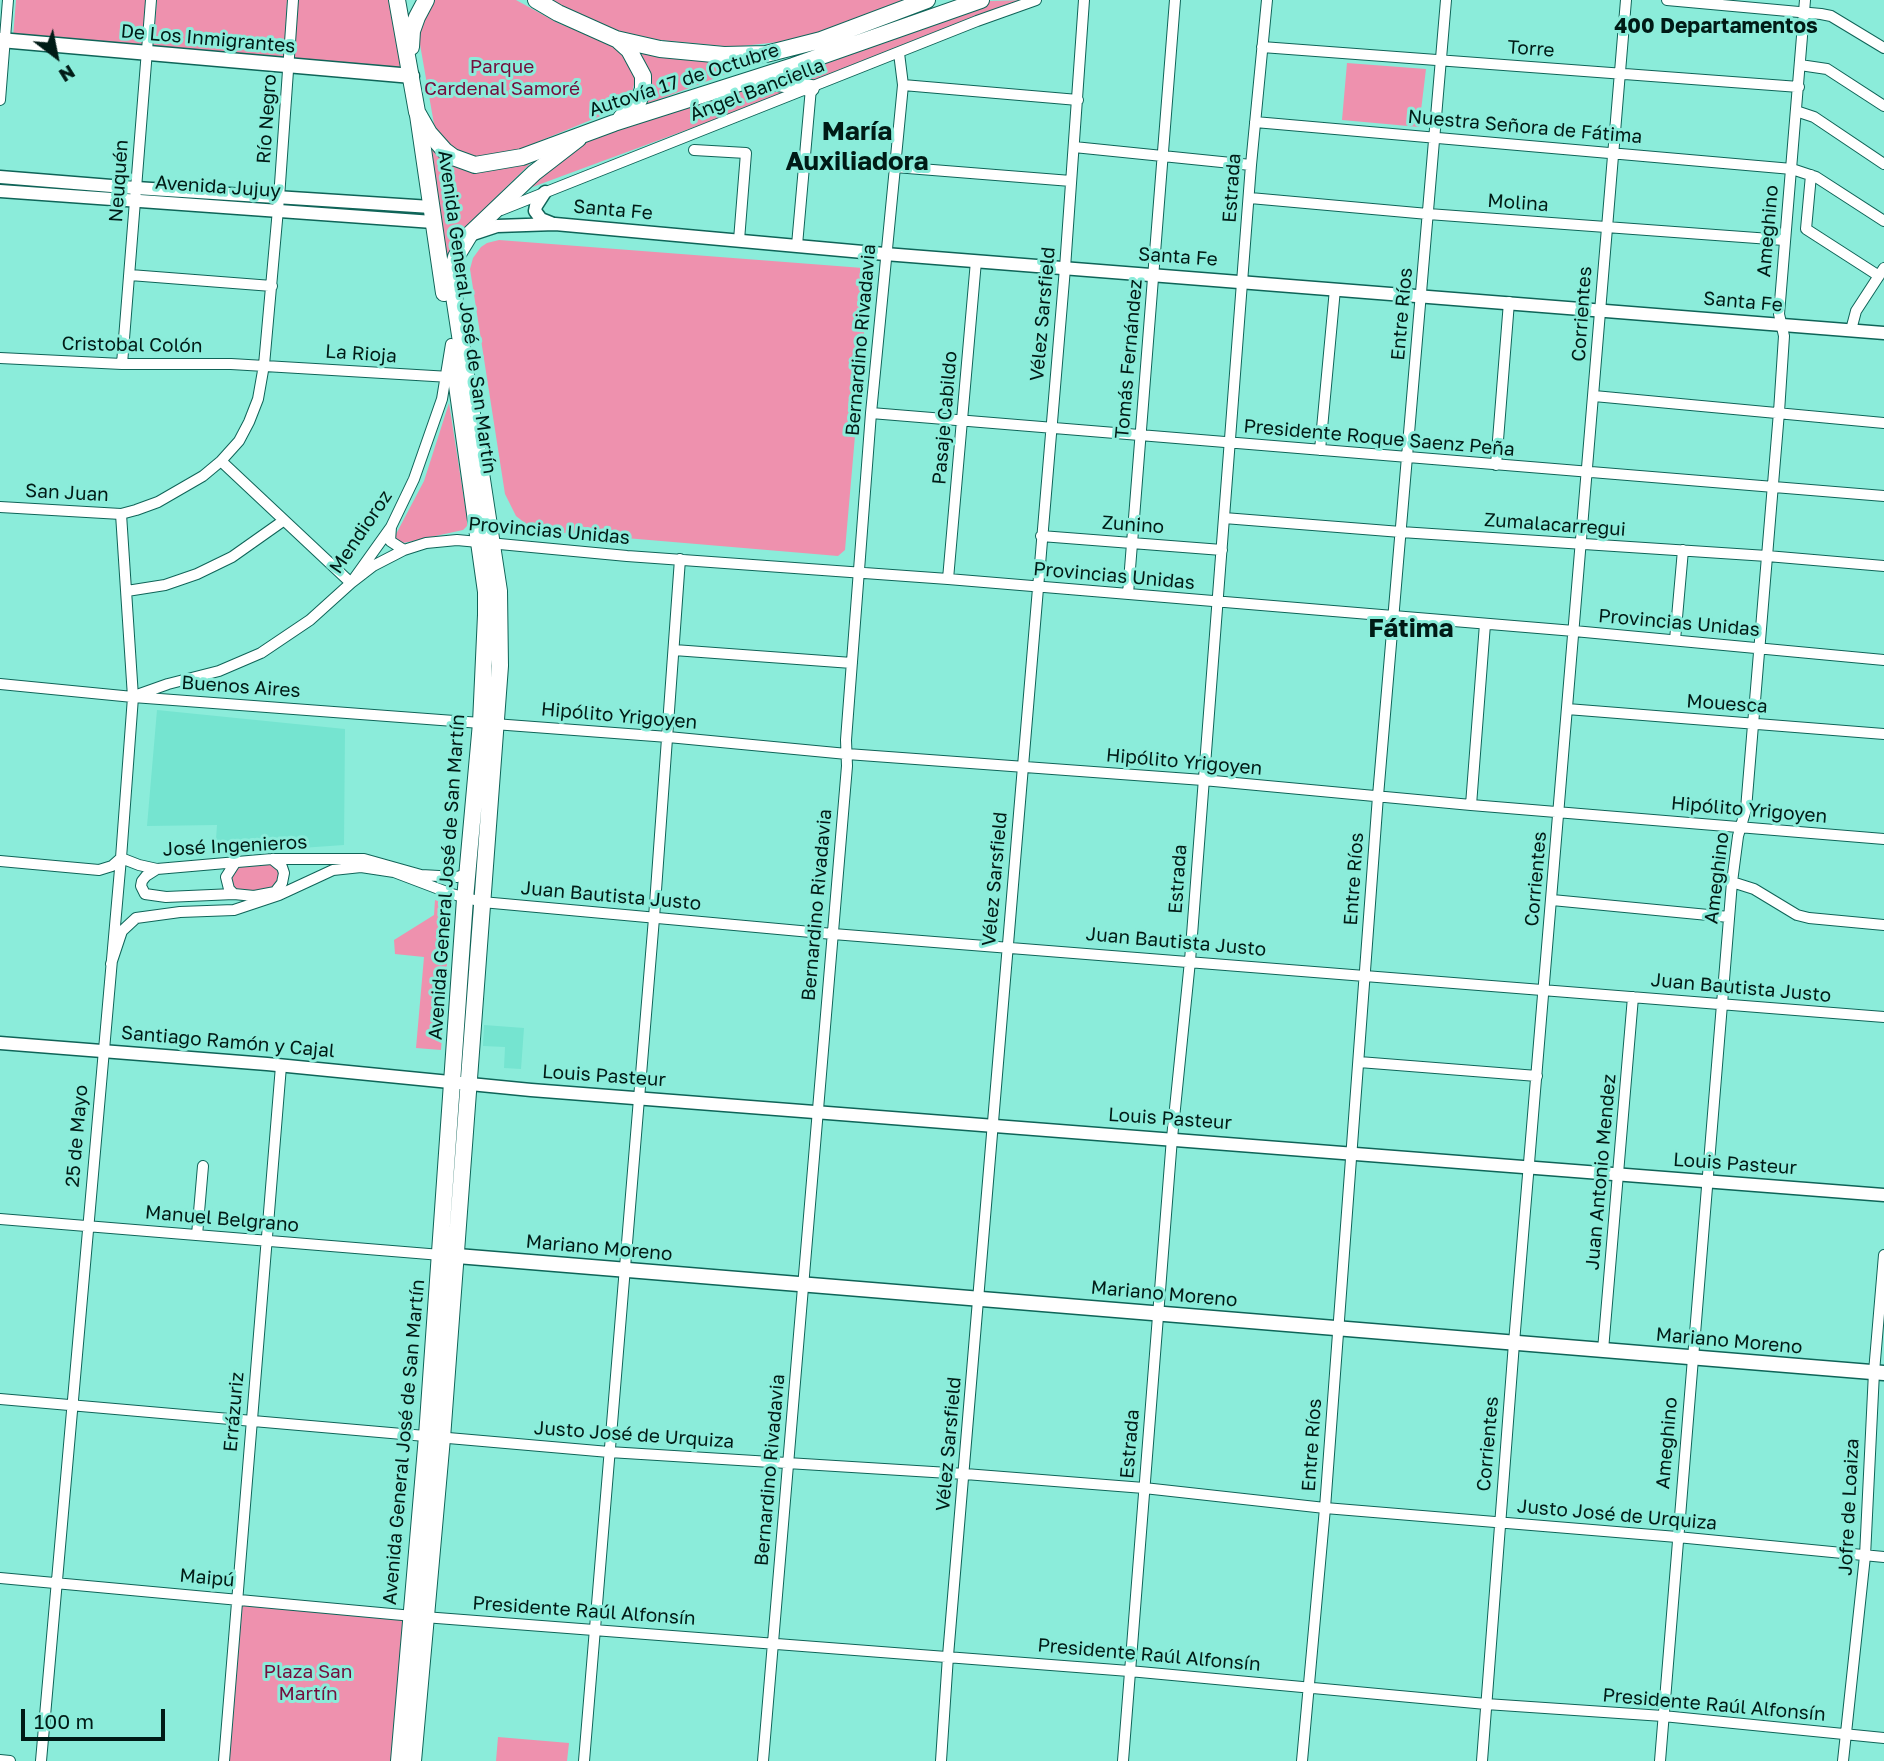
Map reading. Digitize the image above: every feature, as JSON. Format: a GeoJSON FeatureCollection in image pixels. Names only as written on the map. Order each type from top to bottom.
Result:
{"type":"FeatureCollection","features":[{"type":"Feature","properties":{"kind":"main road","name":"Avenida General José de San Martín"},"geometry":{"type":"LineString","coordinates":[[397,0],[412,75],[451,344],[451,377],[485,542],[499,591],[500,614],[500,666],[488,723],[467,874],[460,1083],[448,1255],[418,1617],[399,1761]]}},
{"type":"Feature","properties":{"kind":"main road"},"geometry":{"type":"LineString","coordinates":[[412,75],[412,31],[426,0]]}},
{"type":"Feature","properties":{"kind":"main road","name":"Autovía 17 de Octubre"},"geometry":{"type":"LineString","coordinates":[[536,0],[616,39],[637,45],[699,54],[766,54],[821,40],[896,14],[927,0]]}},
{"type":"Feature","properties":{"kind":"main road","name":"Autovía 17 de Octubre"},"geometry":{"type":"LineString","coordinates":[[417,112],[429,133],[453,158],[475,165],[522,158],[614,123],[981,0]]}},
{"type":"Feature","properties":{"kind":"main road"},"geometry":{"type":"LineString","coordinates":[[614,123],[633,108],[643,89],[643,76],[637,61],[616,39]]}},
{"type":"Feature","properties":{"kind":"main road","name":"De Los Inmigrantes"},"geometry":{"type":"LineString","coordinates":[[2,40],[412,75]]}},
{"type":"Feature","properties":{"kind":"main road"},"geometry":{"type":"LineString","coordinates":[[730,86],[778,83],[811,88]]}},
{"type":"Feature","properties":{"kind":"main road","name":"Avenida General José de San Martín"},"geometry":{"type":"LineString","coordinates":[[485,542],[452,278],[456,257],[470,234],[534,173],[579,138]]}},
{"type":"Feature","properties":{"kind":"main road","name":"Avenida General José de San Martín"},"geometry":{"type":"LineString","coordinates":[[460,1083],[482,902],[488,723]]}},
{"type":"Feature","properties":{"kind":"main road","name":"Mariano Moreno"},"geometry":{"type":"LineString","coordinates":[[448,1255],[1879,1373]]}},
{"type":"Feature","properties":{"kind":"main road","name":"Avenida General José de San Martín"},"geometry":{"type":"LineString","coordinates":[[413,1761],[418,1617]]}},
{"type":"Feature","properties":{"kind":"street","name":"Neuquén"},"geometry":{"type":"LineString","coordinates":[[122,365],[152,0]]}},
{"type":"Feature","properties":{"kind":"street","name":"Río Negro"},"geometry":{"type":"LineString","coordinates":[[264,365],[293,0]]}},
{"type":"Feature","properties":{"kind":"street","name":"Ángel Banciella"},"geometry":{"type":"LineString","coordinates":[[491,214],[1036,0]]}},
{"type":"Feature","properties":{"kind":"street","name":"Vélez Sarsfield"},"geometry":{"type":"LineString","coordinates":[[941,1761],[1065,268],[1084,0]]}},
{"type":"Feature","properties":{"kind":"street","name":"Tomás Fernández"},"geometry":{"type":"LineString","coordinates":[[1128,594],[1175,0]]}},
{"type":"Feature","properties":{"kind":"street","name":"Estrada"},"geometry":{"type":"LineString","coordinates":[[1123,1761],[1172,1138],[1190,961],[1251,165],[1267,0]]}},
{"type":"Feature","properties":{"kind":"street","name":"Entre Ríos"},"geometry":{"type":"LineString","coordinates":[[1302,1761],[1325,1508],[1378,796],[1446,0]]}},
{"type":"Feature","properties":{"kind":"street","name":"Corrientes"},"geometry":{"type":"LineString","coordinates":[[1482,1761],[1499,1523],[1626,0]]}},
{"type":"Feature","properties":{"kind":"street"},"geometry":{"type":"LineString","coordinates":[[1667,0],[1804,11],[1831,16],[1884,48]]}},
{"type":"Feature","properties":{"kind":"street","name":"Ameghino"},"geometry":{"type":"LineString","coordinates":[[1660,1761],[1732,882],[1746,809],[1780,412],[1784,336],[1779,314],[1805,0]]}},
{"type":"Feature","properties":{"kind":"street"},"geometry":{"type":"LineString","coordinates":[[0,100],[2,40],[7,3]]}},
{"type":"Feature","properties":{"kind":"street","name":"Torre"},"geometry":{"type":"LineString","coordinates":[[1262,47],[1799,86]]}},
{"type":"Feature","properties":{"kind":"street","name":"Bernardino Rivadavia"},"geometry":{"type":"LineString","coordinates":[[763,1761],[833,934],[872,414],[902,85],[899,53]]}},
{"type":"Feature","properties":{"kind":"street"},"geometry":{"type":"LineString","coordinates":[[1800,65],[1827,69],[1884,106]]}},
{"type":"Feature","properties":{"kind":"street"},"geometry":{"type":"LineString","coordinates":[[902,85],[1078,100]]}},
{"type":"Feature","properties":{"kind":"street"},"geometry":{"type":"LineString","coordinates":[[797,245],[811,88]]}},
{"type":"Feature","properties":{"kind":"street"},"geometry":{"type":"LineString","coordinates":[[1796,111],[1814,117],[1884,164]]}},
{"type":"Feature","properties":{"kind":"street","name":"Nuestra Señora de Fátima"},"geometry":{"type":"LineString","coordinates":[[1255,122],[1792,169],[1811,175],[1884,221]]}},
{"type":"Feature","properties":{"kind":"street"},"geometry":{"type":"LineString","coordinates":[[1074,147],[1251,165]]}},
{"type":"Feature","properties":{"kind":"street"},"geometry":{"type":"LineString","coordinates":[[694,150],[746,153],[739,240]]}},
{"type":"Feature","properties":{"kind":"street"},"geometry":{"type":"LineString","coordinates":[[895,167],[1071,181]]}},
{"type":"Feature","properties":{"kind":"street"},"geometry":{"type":"LineString","coordinates":[[1811,175],[1806,229],[1881,272],[1856,311],[1850,330]]}},
{"type":"Feature","properties":{"kind":"street","name":"Avenida Jujuy"},"geometry":{"type":"LineString","coordinates":[[0,177],[136,195]]}},
{"type":"Feature","properties":{"kind":"street","name":"Avenida Jujuy"},"geometry":{"type":"LineString","coordinates":[[0,191],[136,195],[432,214]]}},
{"type":"Feature","properties":{"kind":"street"},"geometry":{"type":"LineString","coordinates":[[545,192],[536,206],[536,211],[541,219],[555,224]]}},
{"type":"Feature","properties":{"kind":"street","name":"Molina"},"geometry":{"type":"LineString","coordinates":[[1250,198],[1784,240]]}},
{"type":"Feature","properties":{"kind":"street","name":"Santa Fe"},"geometry":{"type":"LineString","coordinates":[[470,234],[497,226],[555,224],[886,254],[1884,333]]}},
{"type":"Feature","properties":{"kind":"street","name":"Pasaje Cabildo"},"geometry":{"type":"LineString","coordinates":[[948,579],[976,261]]}},
{"type":"Feature","properties":{"kind":"street"},"geometry":{"type":"LineString","coordinates":[[130,275],[272,286]]}},
{"type":"Feature","properties":{"kind":"street"},"geometry":{"type":"LineString","coordinates":[[1320,450],[1335,289]]}},
{"type":"Feature","properties":{"kind":"street"},"geometry":{"type":"LineString","coordinates":[[1496,465],[1510,302]]}},
{"type":"Feature","properties":{"kind":"street","name":"Cristobal Colón"},"geometry":{"type":"LineString","coordinates":[[0,358],[122,365],[264,365]]}},
{"type":"Feature","properties":{"kind":"street","name":"La Rioja"},"geometry":{"type":"LineString","coordinates":[[264,365],[451,377]]}},
{"type":"Feature","properties":{"kind":"street","name":"San Juan"},"geometry":{"type":"LineString","coordinates":[[0,507],[121,514],[158,502],[221,461],[239,440],[258,399],[264,365]]}},
{"type":"Feature","properties":{"kind":"street","name":"Mendioroz"},"geometry":{"type":"LineString","coordinates":[[133,697],[161,686],[219,671],[261,653],[310,620],[351,583],[391,527],[414,479],[451,377]]}},
{"type":"Feature","properties":{"kind":"street"},"geometry":{"type":"LineString","coordinates":[[1594,396],[1884,423]]}},
{"type":"Feature","properties":{"kind":"street","name":"Presidente Roque Saenz Peña"},"geometry":{"type":"LineString","coordinates":[[872,414],[1884,496]]}},
{"type":"Feature","properties":{"kind":"street"},"geometry":{"type":"LineString","coordinates":[[221,461],[351,583]]}},
{"type":"Feature","properties":{"kind":"street","name":"25 de Mayo"},"geometry":{"type":"LineString","coordinates":[[40,1761],[133,697],[121,514]]}},
{"type":"Feature","properties":{"kind":"street","name":"Zumalacarregui"},"geometry":{"type":"LineString","coordinates":[[1224,518],[1401,533],[1684,550],[1884,566]]}},
{"type":"Feature","properties":{"kind":"street"},"geometry":{"type":"LineString","coordinates":[[127,591],[165,584],[197,574],[232,557],[283,521]]}},
{"type":"Feature","properties":{"kind":"street"},"geometry":{"type":"LineString","coordinates":[[391,527],[390,541],[404,550]]}},
{"type":"Feature","properties":{"kind":"street","name":"Zunino"},"geometry":{"type":"LineString","coordinates":[[1041,537],[1222,550]]}},
{"type":"Feature","properties":{"kind":"street","name":"Provincias Unidas"},"geometry":{"type":"LineString","coordinates":[[351,583],[373,566],[404,550],[441,541],[485,542],[627,556],[948,579],[1574,631],[1884,660]]}},
{"type":"Feature","properties":{"kind":"street"},"geometry":{"type":"LineString","coordinates":[[1675,640],[1684,550]]}},
{"type":"Feature","properties":{"kind":"street"},"geometry":{"type":"LineString","coordinates":[[584,1761],[654,918],[680,559]]}},
{"type":"Feature","properties":{"kind":"street"},"geometry":{"type":"LineString","coordinates":[[1471,805],[1485,624]]}},
{"type":"Feature","properties":{"kind":"street"},"geometry":{"type":"LineString","coordinates":[[674,650],[852,663]]}},
{"type":"Feature","properties":{"kind":"street","name":"Buenos Aires"},"geometry":{"type":"LineString","coordinates":[[0,684],[133,697],[488,723]]}},
{"type":"Feature","properties":{"kind":"street","name":"Mouesca"},"geometry":{"type":"LineString","coordinates":[[1567,709],[1884,734]]}},
{"type":"Feature","properties":{"kind":"street","name":"Hipólito Yrigoyen"},"geometry":{"type":"LineString","coordinates":[[488,723],[846,754],[1203,780],[1884,839]]}},
{"type":"Feature","properties":{"kind":"street"},"geometry":{"type":"LineString","coordinates":[[0,861],[99,870],[111,866],[121,858]]}},
{"type":"Feature","properties":{"kind":"street","name":"José Ingenieros"},"geometry":{"type":"LineString","coordinates":[[121,858],[157,869],[272,859],[331,859],[394,872],[465,899]]}},
{"type":"Feature","properties":{"kind":"street"},"geometry":{"type":"LineString","coordinates":[[272,859],[282,867],[284,873],[277,893]]}},
{"type":"Feature","properties":{"kind":"street"},"geometry":{"type":"LineString","coordinates":[[310,859],[313,879]]}},
{"type":"Feature","properties":{"kind":"street"},"geometry":{"type":"LineString","coordinates":[[331,859],[333,870]]}},
{"type":"Feature","properties":{"kind":"street"},"geometry":{"type":"LineString","coordinates":[[111,964],[122,931],[136,918],[180,912],[234,910],[351,863],[378,861],[421,875],[457,877],[467,874]]}},
{"type":"Feature","properties":{"kind":"street"},"geometry":{"type":"LineString","coordinates":[[234,863],[226,877],[234,894]]}},
{"type":"Feature","properties":{"kind":"street"},"geometry":{"type":"LineString","coordinates":[[157,869],[142,881],[145,894],[166,897],[234,894],[254,896],[277,893]]}},
{"type":"Feature","properties":{"kind":"street"},"geometry":{"type":"LineString","coordinates":[[1732,882],[1754,889],[1797,915],[1884,925]]}},
{"type":"Feature","properties":{"kind":"street","name":"Juan Bautista Justo"},"geometry":{"type":"LineString","coordinates":[[465,899],[833,934],[1884,1017]]}},
{"type":"Feature","properties":{"kind":"street"},"geometry":{"type":"LineString","coordinates":[[1552,900],[1729,917]]}},
{"type":"Feature","properties":{"kind":"street","name":"Juan Antonio Mendez"},"geometry":{"type":"LineString","coordinates":[[1603,1350],[1633,996]]}},
{"type":"Feature","properties":{"kind":"street","name":"Santiago Ramón y Cajal"},"geometry":{"type":"LineString","coordinates":[[0,1042],[460,1083]]}},
{"type":"Feature","properties":{"kind":"street"},"geometry":{"type":"LineString","coordinates":[[1359,1062],[1537,1076]]}},
{"type":"Feature","properties":{"kind":"street","name":"Errázuriz"},"geometry":{"type":"LineString","coordinates":[[224,1761],[281,1066]]}},
{"type":"Feature","properties":{"kind":"street","name":"Louis Pasteur"},"geometry":{"type":"LineString","coordinates":[[460,1083],[1884,1195]]}},
{"type":"Feature","properties":{"kind":"street"},"geometry":{"type":"LineString","coordinates":[[197,1235],[203,1166]]}},
{"type":"Feature","properties":{"kind":"street","name":"Manuel Belgrano"},"geometry":{"type":"LineString","coordinates":[[0,1219],[448,1255]]}},
{"type":"Feature","properties":{"kind":"street","name":"Jofre de Loaiza"},"geometry":{"type":"LineString","coordinates":[[1843,1761],[1865,1556],[1879,1373],[1884,1257]]}},
{"type":"Feature","properties":{"kind":"street","name":"Justo José de Urquiza"},"geometry":{"type":"LineString","coordinates":[[0,1399],[609,1452],[1144,1488],[1325,1508],[1884,1557]]}},
{"type":"Feature","properties":{"kind":"street","name":"Maipú"},"geometry":{"type":"LineString","coordinates":[[0,1578],[418,1617]]}},
{"type":"Feature","properties":{"kind":"street","name":"Presidente Raúl Alfonsín"},"geometry":{"type":"LineString","coordinates":[[418,1617],[948,1656],[1486,1704],[1662,1716],[1884,1738]]}},
{"type":"Feature","properties":{"kind":"street"},"geometry":{"type":"LineString","coordinates":[[0,1760],[10,1761]]}},
{"type":"Feature","properties":{"kind":"shaded area"},"geometry":{"type":"Polygon","coordinates":[[[157,710],[345,729],[344,845],[215,854],[217,825],[147,826],[157,710]]]}},
{"type":"Feature","properties":{"kind":"shaded area"},"geometry":{"type":"Polygon","coordinates":[[[484,1025],[524,1028],[521,1069],[504,1068],[505,1047],[483,1046],[484,1025]]]}},
{"type":"Feature","properties":{"kind":"green space"},"geometry":{"type":"Polygon","coordinates":[[[16,0],[147,0],[144,46],[13,37],[16,0]]]}},
{"type":"Feature","properties":{"kind":"green space"},"geometry":{"type":"Polygon","coordinates":[[[157,0],[287,0],[284,59],[153,49],[157,0]]]}},
{"type":"Feature","properties":{"kind":"green space"},"geometry":{"type":"Polygon","coordinates":[[[298,0],[391,0],[407,70],[294,60],[298,0]]]}},
{"type":"Feature","properties":{"kind":"green space","name":"Parque Cardenal Samoré"},"geometry":{"type":"Polygon","coordinates":[[[435,0],[516,0],[558,23],[612,45],[621,52],[636,76],[632,93],[620,108],[518,150],[476,158],[457,154],[441,138],[434,124],[418,33],[435,0]]]}},
{"type":"Feature","properties":{"kind":"green space"},"geometry":{"type":"Polygon","coordinates":[[[549,0],[911,0],[837,28],[788,41],[733,47],[659,40],[613,30],[549,0]]]}},
{"type":"Feature","properties":{"kind":"green space"},"geometry":{"type":"Polygon","coordinates":[[[1027,0],[811,84],[770,78],[989,1],[1027,0]]]}},
{"type":"Feature","properties":{"kind":"green space"},"geometry":{"type":"Polygon","coordinates":[[[638,49],[771,57],[639,107],[649,75],[638,49]]]}},
{"type":"Feature","properties":{"kind":"green space"},"geometry":{"type":"Polygon","coordinates":[[[1347,63],[1426,69],[1419,127],[1342,120],[1347,63]]]}},
{"type":"Feature","properties":{"kind":"green space"},"geometry":{"type":"Polygon","coordinates":[[[757,86],[797,89],[519,192],[563,154],[596,135],[731,89],[757,86]]]}},
{"type":"Feature","properties":{"kind":"green space"},"geometry":{"type":"Polygon","coordinates":[[[426,138],[444,158],[536,158],[468,229],[452,256],[446,257],[426,138]]]}},
{"type":"Feature","properties":{"kind":"green space"},"geometry":{"type":"Polygon","coordinates":[[[499,240],[863,268],[869,276],[845,550],[838,556],[555,532],[530,527],[516,516],[505,494],[470,269],[473,258],[481,247],[499,240]]]}},
{"type":"Feature","properties":{"kind":"green space"},"geometry":{"type":"Polygon","coordinates":[[[449,403],[468,525],[463,530],[399,544],[395,536],[424,481],[449,403]]]}},
{"type":"Feature","properties":{"kind":"green space"},"geometry":{"type":"Polygon","coordinates":[[[272,864],[279,871],[280,878],[274,888],[255,892],[237,891],[230,885],[231,874],[237,867],[272,864]]]}},
{"type":"Feature","properties":{"kind":"green space"},"geometry":{"type":"Polygon","coordinates":[[[435,900],[451,906],[441,1050],[416,1048],[424,957],[395,954],[394,940],[434,915],[435,900]]]}},
{"type":"Feature","properties":{"kind":"green space","name":"Plaza San Martín"},"geometry":{"type":"Polygon","coordinates":[[[236,1598],[411,1616],[399,1761],[224,1761],[236,1598]]]}},
{"type":"Feature","properties":{"kind":"green space"},"geometry":{"type":"Polygon","coordinates":[[[498,1737],[569,1743],[567,1761],[496,1761],[498,1737]]]}},
{"type":"Feature","properties":{"kind":"district","name":"400 Departamentos"},"geometry":{"type":"Point","coordinates":[1716,26]}},
{"type":"Feature","properties":{"kind":"district","name":"María Auxiliadora"},"geometry":{"type":"Point","coordinates":[857,147]}},
{"type":"Feature","properties":{"kind":"district","name":"Fátima"},"geometry":{"type":"Point","coordinates":[1411,629]}}]}
